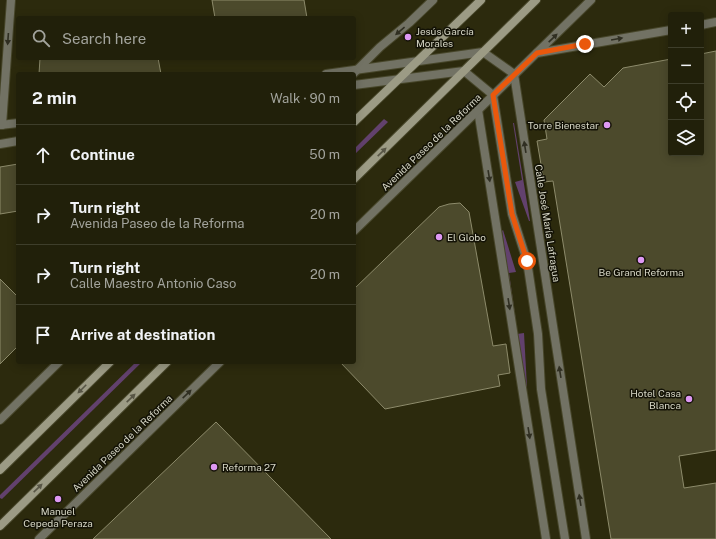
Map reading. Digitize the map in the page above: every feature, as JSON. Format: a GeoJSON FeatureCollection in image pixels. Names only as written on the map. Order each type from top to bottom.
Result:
{"type":"FeatureCollection","features":[{"type":"Feature","properties":{"kind":"main road"},"geometry":{"type":"LineString","coordinates":[[356,120],[481,0]]}},
{"type":"Feature","properties":{"kind":"main road"},"geometry":{"type":"LineString","coordinates":[[356,177],[536,0]]}},
{"type":"Feature","properties":{"kind":"main road"},"geometry":{"type":"LineString","coordinates":[[0,470],[108,364]]}},
{"type":"Feature","properties":{"kind":"main road"},"geometry":{"type":"LineString","coordinates":[[0,526],[165,364]]}},
{"type":"Feature","properties":{"kind":"street"},"geometry":{"type":"LineString","coordinates":[[11,0],[1,125],[16,123]]}},
{"type":"Feature","properties":{"kind":"street"},"geometry":{"type":"LineString","coordinates":[[355,72],[380,47],[409,23],[433,0]]}},
{"type":"Feature","properties":{"kind":"street","name":"Avenida Paseo de la Reforma"},"geometry":{"type":"LineString","coordinates":[[356,229],[591,0]]}},
{"type":"Feature","properties":{"kind":"street"},"geometry":{"type":"LineString","coordinates":[[704,24],[716,22]]}},
{"type":"Feature","properties":{"kind":"street"},"geometry":{"type":"LineString","coordinates":[[537,53],[668,31]]}},
{"type":"Feature","properties":{"kind":"street"},"geometry":{"type":"LineString","coordinates":[[355,72],[483,52],[514,74]]}},
{"type":"Feature","properties":{"kind":"street"},"geometry":{"type":"LineString","coordinates":[[356,86],[464,71],[493,95],[512,214],[527,261],[538,334],[541,389],[565,539]]}},
{"type":"Feature","properties":{"kind":"street","name":"Calle José María Lafragua"},"geometry":{"type":"LineString","coordinates":[[514,74],[586,539]]}},
{"type":"Feature","properties":{"kind":"street"},"geometry":{"type":"LineString","coordinates":[[478,110],[546,539]]}},
{"type":"Feature","properties":{"kind":"street"},"geometry":{"type":"LineString","coordinates":[[0,144],[16,141]]}},
{"type":"Feature","properties":{"kind":"street"},"geometry":{"type":"LineString","coordinates":[[0,420],[57,364]]}},
{"type":"Feature","properties":{"kind":"street","name":"Avenida Paseo de la Reforma"},"geometry":{"type":"LineString","coordinates":[[39,539],[218,364]]}},
{"type":"Feature","properties":{"kind":"shaded area"},"geometry":{"type":"Polygon","coordinates":[[[384,119],[388,122],[356,153],[356,147],[384,119]]]}},
{"type":"Feature","properties":{"kind":"shaded area"},"geometry":{"type":"Polygon","coordinates":[[[513,123],[530,221],[515,182],[522,180],[513,123]]]}},
{"type":"Feature","properties":{"kind":"shaded area"},"geometry":{"type":"Polygon","coordinates":[[[503,230],[516,272],[509,273],[516,321],[502,231],[503,230]]]}},
{"type":"Feature","properties":{"kind":"shaded area"},"geometry":{"type":"Polygon","coordinates":[[[524,333],[527,387],[517,334],[524,333]]]}},
{"type":"Feature","properties":{"kind":"shaded area"},"geometry":{"type":"Polygon","coordinates":[[[134,364],[140,364],[2,499],[0,498],[0,495],[134,364]]]}},
{"type":"Feature","properties":{"kind":"building"},"geometry":{"type":"Polygon","coordinates":[[[212,0],[304,0],[307,16],[215,16],[212,0]]]}},
{"type":"Feature","properties":{"kind":"building"},"geometry":{"type":"Polygon","coordinates":[[[716,51],[716,450],[679,456],[684,488],[716,483],[716,539],[611,539],[553,181],[544,182],[537,141],[547,139],[544,120],[590,74],[604,87],[623,68],[668,60],[668,156],[704,156],[704,53],[716,51]]]}},
{"type":"Feature","properties":{"kind":"building"},"geometry":{"type":"Polygon","coordinates":[[[40,60],[158,60],[161,72],[39,72],[40,60]]]}},
{"type":"Feature","properties":{"kind":"building"},"geometry":{"type":"Polygon","coordinates":[[[16,164],[16,211],[0,214],[0,167],[16,164]]]}},
{"type":"Feature","properties":{"kind":"building"},"geometry":{"type":"Polygon","coordinates":[[[460,203],[469,212],[493,346],[506,344],[510,373],[498,375],[500,386],[385,409],[342,364],[356,364],[356,287],[439,207],[460,203]]]}},
{"type":"Feature","properties":{"kind":"building"},"geometry":{"type":"Polygon","coordinates":[[[0,279],[16,295],[16,348],[0,364],[0,279]]]}},
{"type":"Feature","properties":{"kind":"building","name":"Reforma 27"},"geometry":{"type":"Polygon","coordinates":[[[216,422],[331,539],[93,539],[216,422]]]}},
{"type":"Feature","properties":{"kind":"place","name":"Jesús García Morales"},"geometry":{"type":"Point","coordinates":[408,37]}},
{"type":"Feature","properties":{"kind":"place","name":"Torre Bienestar"},"geometry":{"type":"Point","coordinates":[607,125]}},
{"type":"Feature","properties":{"kind":"place","name":"El Globo"},"geometry":{"type":"Point","coordinates":[439,237]}},
{"type":"Feature","properties":{"kind":"place","name":"Be Grand Reforma"},"geometry":{"type":"Point","coordinates":[641,260]}},
{"type":"Feature","properties":{"kind":"place","name":"Hotel Casa Blanca"},"geometry":{"type":"Point","coordinates":[689,399]}},
{"type":"Feature","properties":{"kind":"place","name":"Reforma 27"},"geometry":{"type":"Point","coordinates":[214,467]}},
{"type":"Feature","properties":{"kind":"place","name":"Manuel Cepeda Peraza"},"geometry":{"type":"Point","coordinates":[58,499]}},
{"type":"Feature","properties":{"kind":"route"},"geometry":{"type":"LineString","coordinates":[[527,261],[512,214],[493,95],[537,53],[585,44]]}}]}
